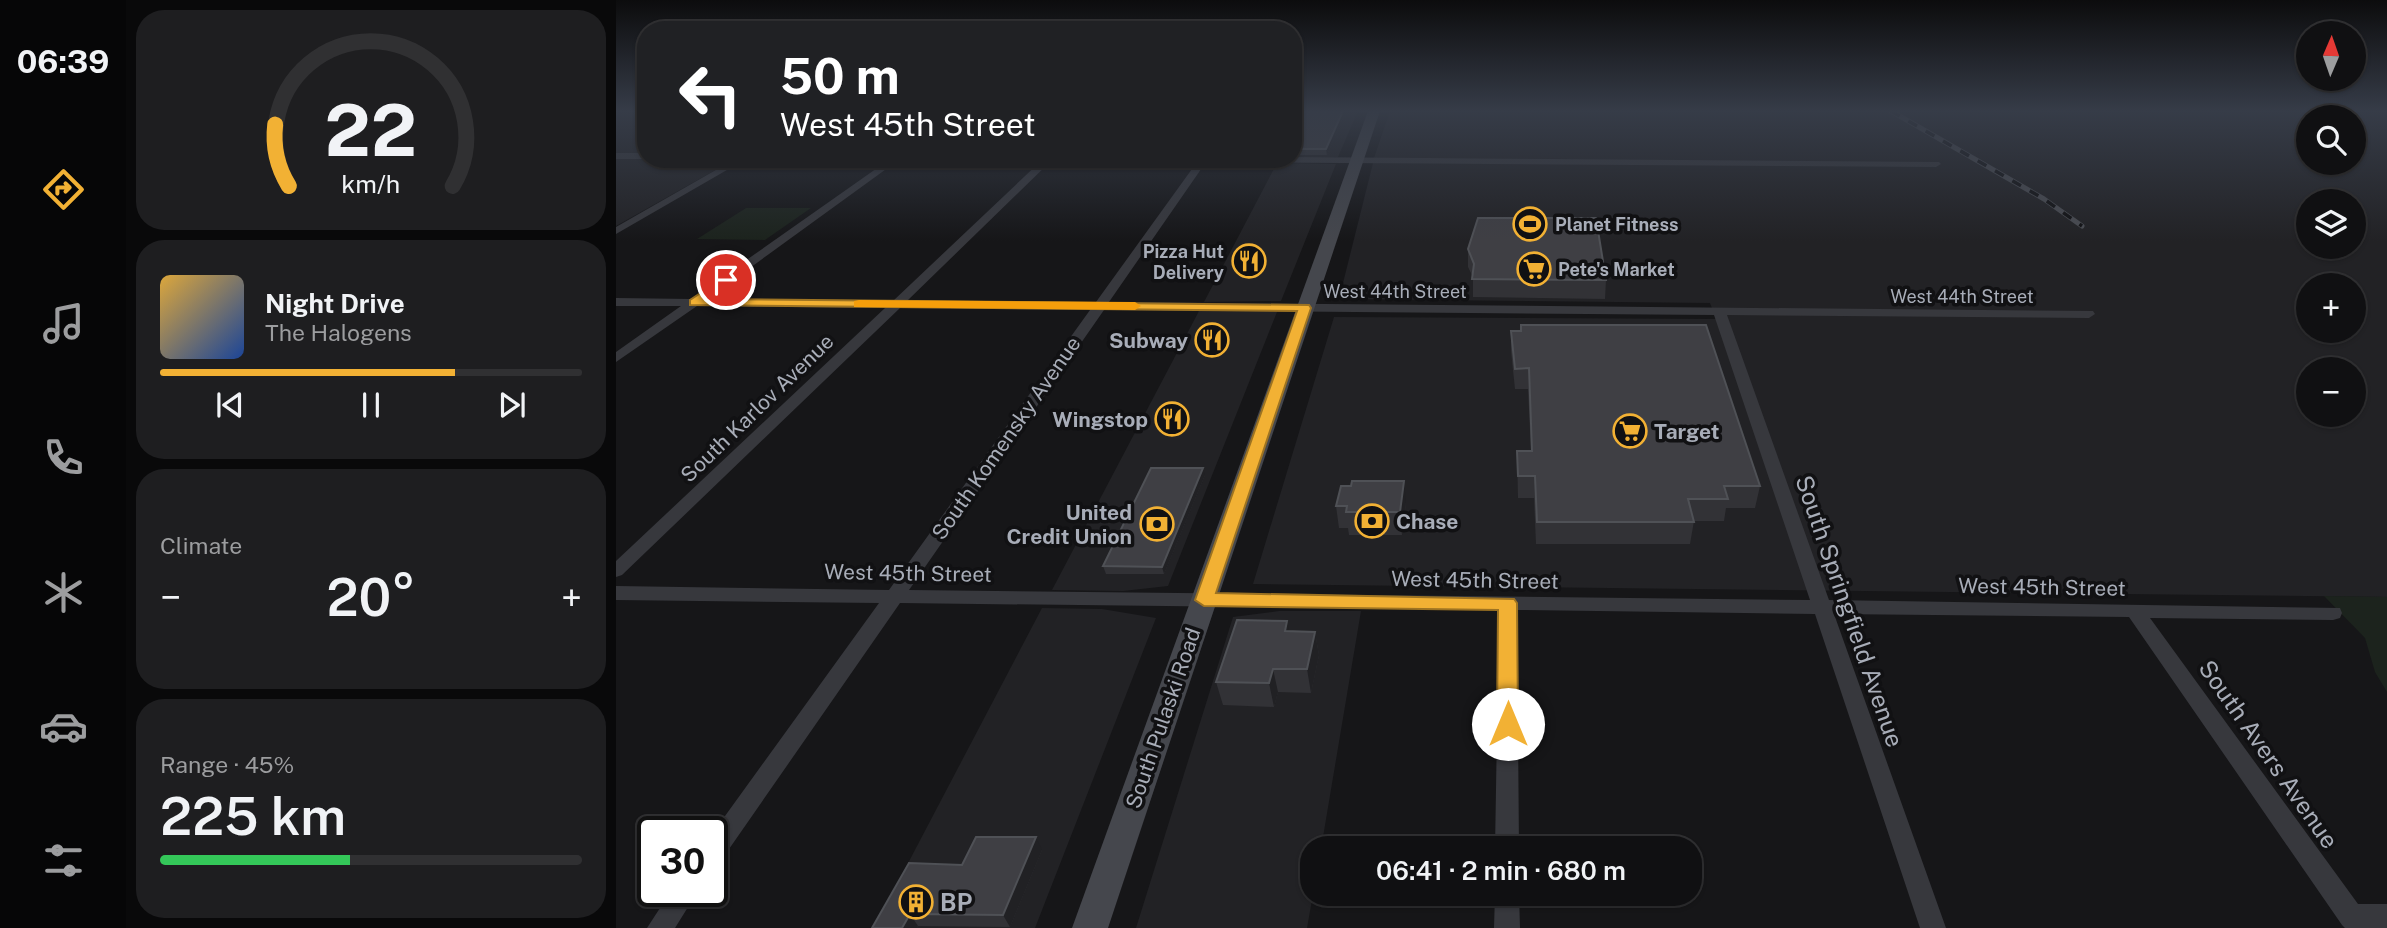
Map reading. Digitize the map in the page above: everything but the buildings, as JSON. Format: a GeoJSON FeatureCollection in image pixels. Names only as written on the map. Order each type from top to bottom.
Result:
{"type":"FeatureCollection","features":[{"type":"Feature","properties":{"kind":"main road","name":"South Pulaski Road"},"geometry":{"type":"LineString","coordinates":[[1090,928],[1357,154]]}},
{"type":"Feature","properties":{"kind":"street"},"geometry":{"type":"LineString","coordinates":[[616,156],[637,156]]}},
{"type":"Feature","properties":{"kind":"street"},"geometry":{"type":"LineString","coordinates":[[1302,160],[1936,164]]}},
{"type":"Feature","properties":{"kind":"street"},"geometry":{"type":"LineString","coordinates":[[616,231],[726,168]]}},
{"type":"Feature","properties":{"kind":"street"},"geometry":{"type":"LineString","coordinates":[[616,358],[882,168]]}},
{"type":"Feature","properties":{"kind":"street","name":"South Karlov Avenue"},"geometry":{"type":"LineString","coordinates":[[616,571],[1040,168]]}},
{"type":"Feature","properties":{"kind":"street","name":"South Komensky Avenue"},"geometry":{"type":"LineString","coordinates":[[728,831],[1197,168]]}},
{"type":"Feature","properties":{"kind":"street","name":"West 44th Street"},"geometry":{"type":"LineString","coordinates":[[616,302],[2089,314]]}},
{"type":"Feature","properties":{"kind":"street","name":"South Springfield Avenue"},"geometry":{"type":"LineString","coordinates":[[1719,311],[1819,607],[1933,928]]}},
{"type":"Feature","properties":{"kind":"street","name":"West 45th Street"},"geometry":{"type":"LineString","coordinates":[[616,593],[2333,613]]}},
{"type":"Feature","properties":{"kind":"street"},"geometry":{"type":"LineString","coordinates":[[1507,836],[1508,603]]}},
{"type":"Feature","properties":{"kind":"street","name":"South Avers Avenue"},"geometry":{"type":"LineString","coordinates":[[2135,611],[2355,922]]}},
{"type":"Feature","properties":{"kind":"street"},"geometry":{"type":"LineString","coordinates":[[1507,906],[1507,928]]}},
{"type":"Feature","properties":{"kind":"street"},"geometry":{"type":"LineString","coordinates":[[660,928],[675,907]]}},
{"type":"Feature","properties":{"kind":"street"},"geometry":{"type":"LineString","coordinates":[[2355,922],[2387,916]]}},
{"type":"Feature","properties":{"kind":"shaded area"},"geometry":{"type":"Polygon","coordinates":[[[616,154],[637,154],[637,168],[719,168],[616,226],[616,154]]]}},
{"type":"Feature","properties":{"kind":"shaded area"},"geometry":{"type":"Polygon","coordinates":[[[1302,154],[1339,154],[1338,157],[1302,157],[1302,154]]]}},
{"type":"Feature","properties":{"kind":"shaded area"},"geometry":{"type":"Polygon","coordinates":[[[1375,154],[2296,154],[2296,175],[2366,175],[2366,154],[2387,154],[2387,597],[1253,584],[1334,317],[1716,319],[1710,303],[1339,299],[1373,163],[1575,164],[1574,159],[1374,158],[1375,154]]]}},
{"type":"Feature","properties":{"kind":"shaded area"},"geometry":{"type":"Polygon","coordinates":[[[1302,163],[1336,164],[1281,301],[1204,302],[1274,168],[1302,168],[1302,163]]]}},
{"type":"Feature","properties":{"kind":"shaded area"},"geometry":{"type":"Polygon","coordinates":[[[746,208],[811,208],[765,240],[697,239],[746,208]]]}},
{"type":"Feature","properties":{"kind":"shaded area"},"geometry":{"type":"Polygon","coordinates":[[[1199,311],[1277,312],[1168,586],[1123,591],[1052,590],[1199,311]]]}},
{"type":"Feature","properties":{"kind":"shaded area"},"geometry":{"type":"Polygon","coordinates":[[[2324,596],[2387,597],[2387,692],[2375,672],[2365,638],[2324,596]]]}},
{"type":"Feature","properties":{"kind":"shaded area"},"geometry":{"type":"Polygon","coordinates":[[[1042,608],[1102,609],[1156,618],[1035,928],[874,928],[1042,608]]]}},
{"type":"Feature","properties":{"kind":"shaded area"},"geometry":{"type":"Polygon","coordinates":[[[1279,611],[1361,611],[1323,836],[1300,836],[1300,906],[1311,906],[1307,928],[1136,928],[1233,617],[1279,611]]]}},
{"type":"Feature","properties":{"kind":"railway"},"geometry":{"type":"LineString","coordinates":[[1966,154],[2044,199],[2082,226]]}},
{"type":"Feature","properties":{"kind":"slow traffic"},"geometry":{"type":"LineString","coordinates":[[859,304],[1135,306]]}},
{"type":"Feature","properties":{"kind":"place","name":"Planet Fitness"},"geometry":{"type":"Point","coordinates":[1530,224]}},
{"type":"Feature","properties":{"kind":"place","name":"Pizza Hut Delivery"},"geometry":{"type":"Point","coordinates":[1249,261]}},
{"type":"Feature","properties":{"kind":"place","name":"Pete's Market"},"geometry":{"type":"Point","coordinates":[1534,269]}},
{"type":"Feature","properties":{"kind":"place","name":"Subway"},"geometry":{"type":"Point","coordinates":[1212,340]}},
{"type":"Feature","properties":{"kind":"place","name":"Wingstop"},"geometry":{"type":"Point","coordinates":[1172,419]}},
{"type":"Feature","properties":{"kind":"place","name":"Target"},"geometry":{"type":"Point","coordinates":[1630,431]}},
{"type":"Feature","properties":{"kind":"place","name":"Chase"},"geometry":{"type":"Point","coordinates":[1372,521]}},
{"type":"Feature","properties":{"kind":"place","name":"United Credit Union"},"geometry":{"type":"Point","coordinates":[1157,524]}},
{"type":"Feature","properties":{"kind":"place","name":"BP"},"geometry":{"type":"Point","coordinates":[916,902]}},
{"type":"Feature","properties":{"kind":"route"},"geometry":{"type":"LineString","coordinates":[[726,280],[694,303],[1305,308],[1204,600],[1508,603],[1508,724]]}}]}
